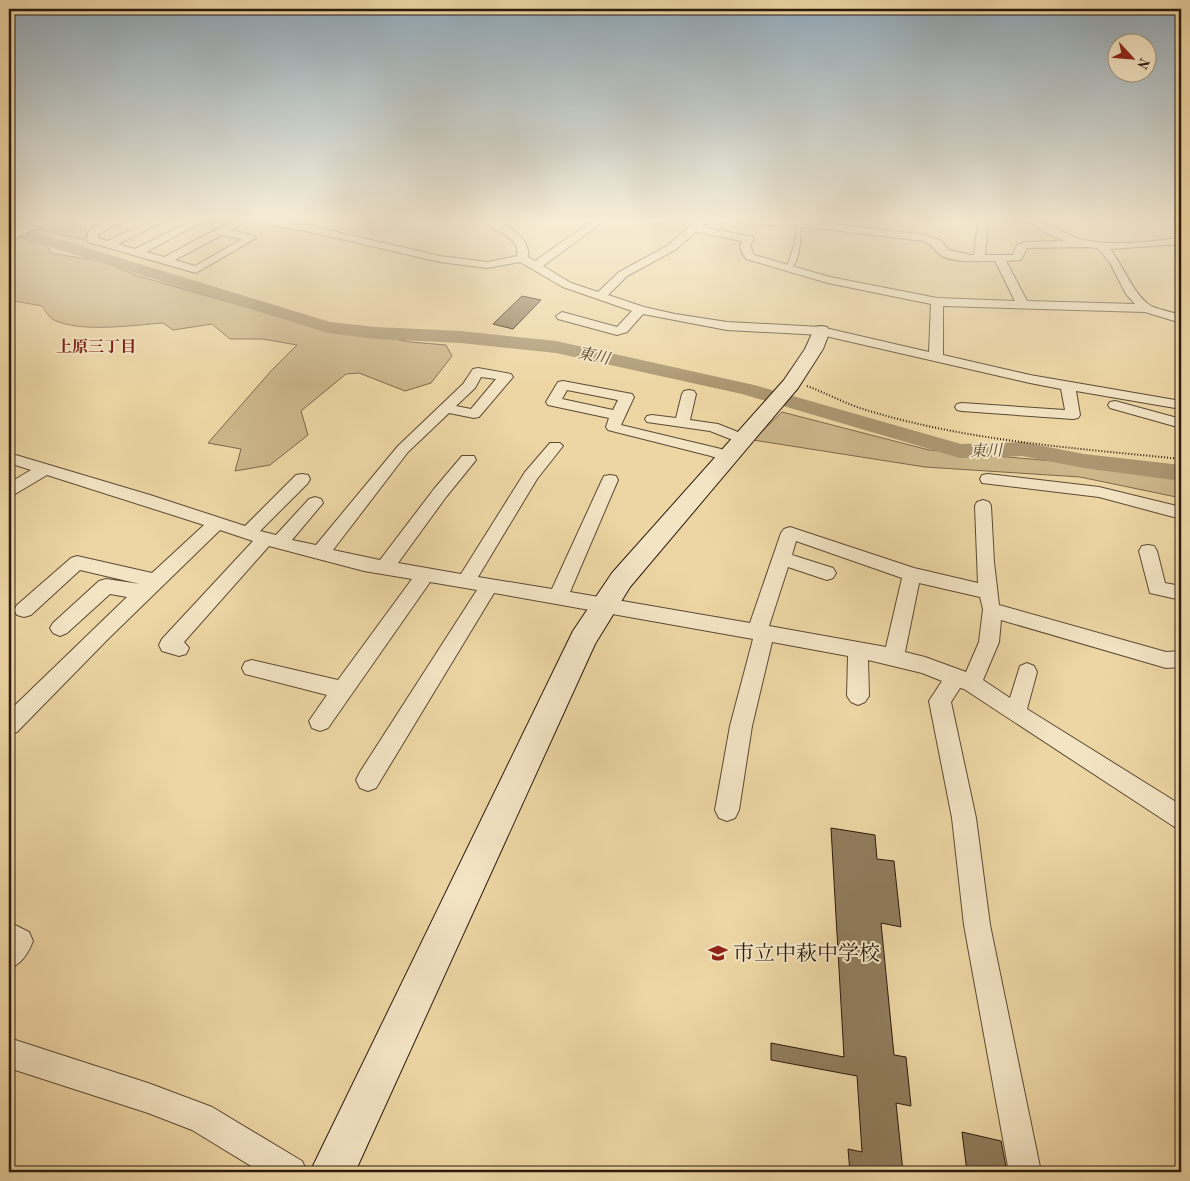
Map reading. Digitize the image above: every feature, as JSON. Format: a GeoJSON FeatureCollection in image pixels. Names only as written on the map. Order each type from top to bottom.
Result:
{"type":"FeatureCollection","features":[{"type":"Feature","properties":{"kind":"street"},"geometry":{"type":"LineString","coordinates":[[551,276],[567,284],[640,310],[675,318],[728,326],[821,331],[1068,386],[1181,405]]}},
{"type":"Feature","properties":{"kind":"street"},"geometry":{"type":"LineString","coordinates":[[601,295],[621,276]]}},
{"type":"Feature","properties":{"kind":"street"},"geometry":{"type":"LineString","coordinates":[[816,276],[870,290],[938,302],[1146,308],[1181,319]]}},
{"type":"Feature","properties":{"kind":"street"},"geometry":{"type":"LineString","coordinates":[[1008,276],[1023,304]]}},
{"type":"Feature","properties":{"kind":"street"},"geometry":{"type":"LineString","coordinates":[[1122,276],[1132,294],[1146,308]]}},
{"type":"Feature","properties":{"kind":"street"},"geometry":{"type":"LineString","coordinates":[[936,358],[938,302]]}},
{"type":"Feature","properties":{"kind":"street"},"geometry":{"type":"LineString","coordinates":[[562,316],[617,331],[623,329],[640,310]]}},
{"type":"Feature","properties":{"kind":"street"},"geometry":{"type":"LineString","coordinates":[[332,1172],[583,639],[621,580],[792,382],[814,349],[821,331]]}},
{"type":"Feature","properties":{"kind":"street"},"geometry":{"type":"LineString","coordinates":[[962,407],[1073,415],[1068,386]]}},
{"type":"Feature","properties":{"kind":"street"},"geometry":{"type":"LineString","coordinates":[[1106,393],[1107,403],[1181,424]]}},
{"type":"Feature","properties":{"kind":"street"},"geometry":{"type":"LineString","coordinates":[[682,423],[689,394]]}},
{"type":"Feature","properties":{"kind":"street"},"geometry":{"type":"LineString","coordinates":[[320,553],[403,448],[446,408]]}},
{"type":"Feature","properties":{"kind":"street"},"geometry":{"type":"LineString","coordinates":[[618,415],[613,427],[716,452],[735,448]]}},
{"type":"Feature","properties":{"kind":"street"},"geometry":{"type":"LineString","coordinates":[[652,419],[713,427],[735,448]]}},
{"type":"Feature","properties":{"kind":"street"},"geometry":{"type":"LineString","coordinates":[[466,581],[531,476],[556,446]]}},
{"type":"Feature","properties":{"kind":"street"},"geometry":{"type":"LineString","coordinates":[[385,567],[440,493],[468,460]]}},
{"type":"Feature","properties":{"kind":"street"},"geometry":{"type":"LineString","coordinates":[[12,462],[45,469],[144,499],[247,534],[320,553],[385,567],[894,657],[964,680],[1181,818]]}},
{"type":"Feature","properties":{"kind":"street"},"geometry":{"type":"LineString","coordinates":[[9,490],[45,469]]}},
{"type":"Feature","properties":{"kind":"street"},"geometry":{"type":"LineString","coordinates":[[247,534],[302,479]]}},
{"type":"Feature","properties":{"kind":"street"},"geometry":{"type":"LineString","coordinates":[[988,479],[1099,492],[1181,513]]}},
{"type":"Feature","properties":{"kind":"street"},"geometry":{"type":"LineString","coordinates":[[558,597],[610,480]]}},
{"type":"Feature","properties":{"kind":"street"},"geometry":{"type":"LineString","coordinates":[[179,648],[169,645],[272,541],[315,504]]}},
{"type":"Feature","properties":{"kind":"street"},"geometry":{"type":"LineString","coordinates":[[983,506],[990,601],[988,642],[964,680],[940,702],[964,818],[977,925],[1024,1172]]}},
{"type":"Feature","properties":{"kind":"street"},"geometry":{"type":"LineString","coordinates":[[9,725],[216,524]]}},
{"type":"Feature","properties":{"kind":"street"},"geometry":{"type":"LineString","coordinates":[[727,810],[741,726],[761,632],[790,533],[1166,660],[1181,660]]}},
{"type":"Feature","properties":{"kind":"street"},"geometry":{"type":"LineString","coordinates":[[1148,551],[1157,588],[1181,593]]}},
{"type":"Feature","properties":{"kind":"street"},"geometry":{"type":"LineString","coordinates":[[782,558],[828,573]]}},
{"type":"Feature","properties":{"kind":"street"},"geometry":{"type":"LineString","coordinates":[[24,610],[77,563],[149,587]]}},
{"type":"Feature","properties":{"kind":"street"},"geometry":{"type":"LineString","coordinates":[[320,721],[426,574]]}},
{"type":"Feature","properties":{"kind":"street"},"geometry":{"type":"LineString","coordinates":[[894,657],[912,574]]}},
{"type":"Feature","properties":{"kind":"street"},"geometry":{"type":"LineString","coordinates":[[60,628],[106,586],[149,587]]}},
{"type":"Feature","properties":{"kind":"street"},"geometry":{"type":"LineString","coordinates":[[368,780],[490,586]]}},
{"type":"Feature","properties":{"kind":"street"},"geometry":{"type":"LineString","coordinates":[[858,650],[858,696]]}},
{"type":"Feature","properties":{"kind":"street"},"geometry":{"type":"LineString","coordinates":[[252,668],[342,690]]}},
{"type":"Feature","properties":{"kind":"street"},"geometry":{"type":"LineString","coordinates":[[1011,710],[1019,703],[1027,672]]}},
{"type":"Feature","properties":{"kind":"street"},"geometry":{"type":"LineString","coordinates":[[9,935],[20,941],[9,955]]}},
{"type":"Feature","properties":{"kind":"street"},"geometry":{"type":"LineString","coordinates":[[9,1052],[148,1098],[200,1118],[291,1172]]}},
{"type":"Feature","properties":{"kind":"path"},"geometry":{"type":"LineString","coordinates":[[792,382],[869,411],[944,430],[1032,444],[1181,458]]}},
{"type":"Feature","properties":{"kind":"shaded area"},"geometry":{"type":"Polygon","coordinates":[[[9,276],[138,276],[299,322],[411,342],[446,345],[452,356],[431,383],[405,391],[359,373],[346,374],[301,411],[308,435],[270,465],[235,471],[241,449],[208,443],[271,371],[297,345],[263,339],[230,339],[212,324],[173,330],[163,323],[93,327],[65,324],[54,320],[42,306],[9,300],[9,276]]]}},
{"type":"Feature","properties":{"kind":"shaded area"},"geometry":{"type":"Polygon","coordinates":[[[782,412],[929,450],[1121,467],[1181,476],[1181,498],[1080,477],[925,467],[753,440],[782,412]]]}},
{"type":"Feature","properties":{"kind":"building"},"geometry":{"type":"Polygon","coordinates":[[[522,296],[541,300],[513,329],[493,324],[522,296]]]}},
{"type":"Feature","properties":{"kind":"building"},"geometry":{"type":"Polygon","coordinates":[[[831,828],[875,835],[877,859],[894,861],[901,927],[881,923],[894,1055],[906,1057],[911,1106],[896,1103],[903,1172],[850,1172],[848,1149],[862,1152],[857,1076],[771,1060],[771,1043],[844,1057],[831,828]]]}},
{"type":"Feature","properties":{"kind":"building"},"geometry":{"type":"Polygon","coordinates":[[[962,1132],[1001,1141],[1007,1172],[967,1172],[962,1132]]]}},
{"type":"Feature","properties":{"kind":"waterway","name":"東川"},"geometry":{"type":"LineString","coordinates":[[162,276],[328,327],[376,333],[461,337],[556,347],[747,389],[960,451],[1022,449],[1084,461],[1181,473]]}},
{"type":"Feature","properties":{"kind":"place","name":"市立中萩中学校"},"geometry":{"type":"Point","coordinates":[718,953]}},
{"type":"Feature","properties":{"kind":"district","name":"上原三丁目"},"geometry":{"type":"Point","coordinates":[96,346]}}]}
